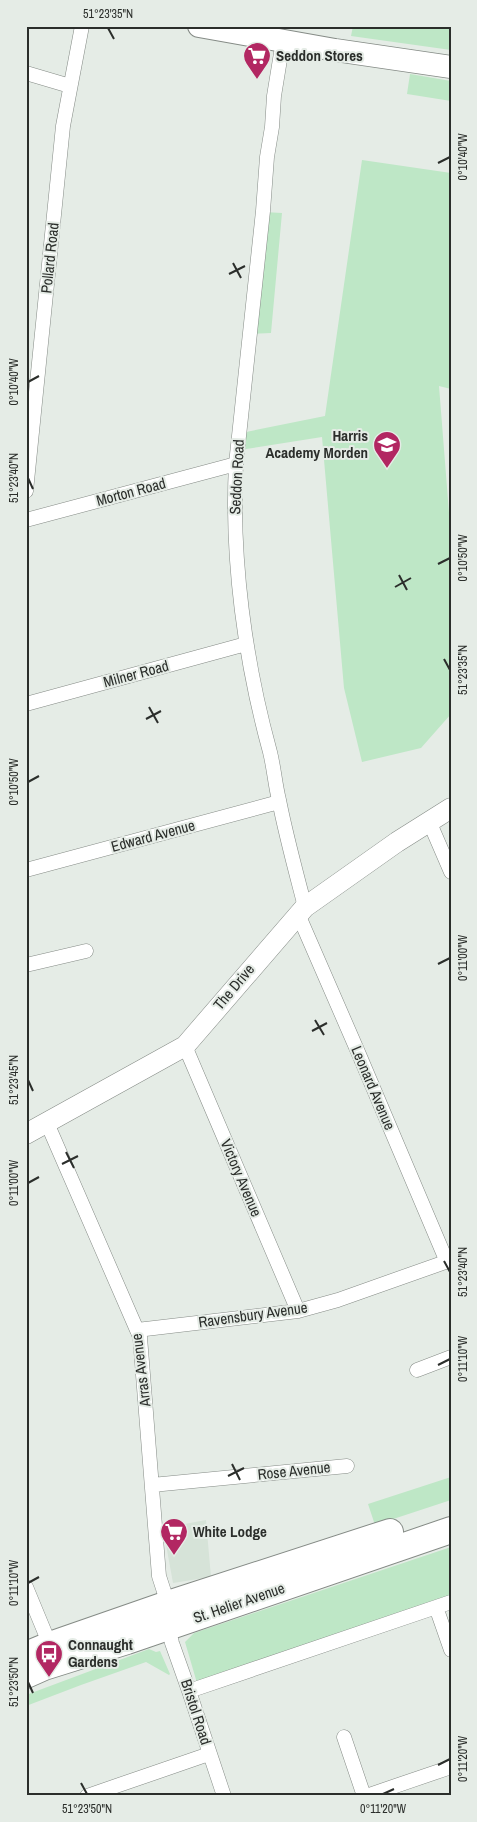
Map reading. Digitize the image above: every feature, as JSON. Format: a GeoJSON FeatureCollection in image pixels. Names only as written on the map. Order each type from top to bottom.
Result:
{"type":"FeatureCollection","features":[{"type":"Feature","properties":{"kind":"highway","name":"St. Helier Avenue"},"geometry":{"type":"LineString","coordinates":[[26,1675],[168,1616],[451,1512]]}},
{"type":"Feature","properties":{"kind":"highway","name":"St. Helier Avenue"},"geometry":{"type":"LineString","coordinates":[[26,1656],[50,1645],[168,1616],[451,1530]]}},
{"type":"Feature","properties":{"kind":"main road"},"geometry":{"type":"LineString","coordinates":[[199,26],[451,67]]}},
{"type":"Feature","properties":{"kind":"street","name":"Pollard Road"},"geometry":{"type":"LineString","coordinates":[[26,491],[63,126],[82,26]]}},
{"type":"Feature","properties":{"kind":"street","name":"Seddon Road"},"geometry":{"type":"LineString","coordinates":[[284,41],[274,96],[272,127],[267,157],[234,499],[235,548],[246,644],[273,764],[301,910]]}},
{"type":"Feature","properties":{"kind":"street"},"geometry":{"type":"LineString","coordinates":[[26,73],[70,86]]}},
{"type":"Feature","properties":{"kind":"street","name":"Morton Road"},"geometry":{"type":"LineString","coordinates":[[26,520],[236,464]]}},
{"type":"Feature","properties":{"kind":"street","name":"Milner Road"},"geometry":{"type":"LineString","coordinates":[[26,704],[246,644]]}},
{"type":"Feature","properties":{"kind":"street","name":"Edward Avenue"},"geometry":{"type":"LineString","coordinates":[[26,870],[279,802]]}},
{"type":"Feature","properties":{"kind":"street","name":"The Drive"},"geometry":{"type":"LineString","coordinates":[[26,1134],[185,1046],[301,910],[429,821],[451,808]]}},
{"type":"Feature","properties":{"kind":"street"},"geometry":{"type":"LineString","coordinates":[[429,821],[451,872]]}},
{"type":"Feature","properties":{"kind":"street","name":"Leonard Avenue"},"geometry":{"type":"LineString","coordinates":[[301,910],[354,1042],[449,1261]]}},
{"type":"Feature","properties":{"kind":"street"},"geometry":{"type":"LineString","coordinates":[[26,965],[86,951]]}},
{"type":"Feature","properties":{"kind":"street","name":"Victory Avenue"},"geometry":{"type":"LineString","coordinates":[[185,1046],[298,1311]]}},
{"type":"Feature","properties":{"kind":"street","name":"Arras Avenue"},"geometry":{"type":"LineString","coordinates":[[46,1123],[140,1337],[159,1576],[168,1616]]}},
{"type":"Feature","properties":{"kind":"street","name":"Ravensbury Avenue"},"geometry":{"type":"LineString","coordinates":[[137,1330],[298,1311],[338,1300],[449,1261]]}},
{"type":"Feature","properties":{"kind":"street"},"geometry":{"type":"LineString","coordinates":[[416,1370],[451,1357]]}},
{"type":"Feature","properties":{"kind":"street","name":"Rose Avenue"},"geometry":{"type":"LineString","coordinates":[[152,1485],[347,1466]]}},
{"type":"Feature","properties":{"kind":"street"},"geometry":{"type":"LineString","coordinates":[[26,1587],[50,1645]]}},
{"type":"Feature","properties":{"kind":"street"},"geometry":{"type":"LineString","coordinates":[[190,1691],[451,1602]]}},
{"type":"Feature","properties":{"kind":"street"},"geometry":{"type":"LineString","coordinates":[[436,1607],[451,1650]]}},
{"type":"Feature","properties":{"kind":"street","name":"Bristol Road"},"geometry":{"type":"LineString","coordinates":[[168,1616],[172,1643],[190,1691],[224,1796]]}},
{"type":"Feature","properties":{"kind":"street"},"geometry":{"type":"LineString","coordinates":[[344,1737],[365,1796],[451,1767]]}},
{"type":"Feature","properties":{"kind":"street"},"geometry":{"type":"LineString","coordinates":[[87,1796],[105,1793],[210,1754]]}},
{"type":"Feature","properties":{"kind":"shaded area"},"geometry":{"type":"Polygon","coordinates":[[[206,1520],[211,1577],[173,1583],[163,1528],[206,1520]]]}},
{"type":"Feature","properties":{"kind":"green space"},"geometry":{"type":"Polygon","coordinates":[[[353,26],[451,26],[451,50],[351,36],[353,26]]]}},
{"type":"Feature","properties":{"kind":"green space"},"geometry":{"type":"Polygon","coordinates":[[[410,74],[451,81],[451,101],[407,94],[410,74]]]}},
{"type":"Feature","properties":{"kind":"green space","name":"Harris Academy Morden"},"geometry":{"type":"Polygon","coordinates":[[[362,160],[451,173],[451,389],[439,386],[451,538],[451,714],[421,748],[362,762],[344,688],[322,437],[240,450],[241,433],[325,416],[362,160]]]}},
{"type":"Feature","properties":{"kind":"green space"},"geometry":{"type":"Polygon","coordinates":[[[264,212],[282,213],[271,333],[250,334],[264,212]]]}},
{"type":"Feature","properties":{"kind":"green space"},"geometry":{"type":"Polygon","coordinates":[[[451,1477],[451,1500],[375,1525],[368,1504],[451,1477]]]}},
{"type":"Feature","properties":{"kind":"green space"},"geometry":{"type":"Polygon","coordinates":[[[451,1547],[451,1596],[197,1683],[185,1642],[194,1633],[451,1547]]]}},
{"type":"Feature","properties":{"kind":"green space"},"geometry":{"type":"Polygon","coordinates":[[[149,1649],[156,1652],[160,1651],[169,1675],[146,1662],[26,1706],[26,1695],[149,1649]]]}},
{"type":"Feature","properties":{"kind":"place","name":"Seddon Stores"},"geometry":{"type":"Point","coordinates":[257,80]}},
{"type":"Feature","properties":{"kind":"place","name":"Harris Academy Morden"},"geometry":{"type":"Point","coordinates":[387,469]}},
{"type":"Feature","properties":{"kind":"place","name":"White Lodge"},"geometry":{"type":"Point","coordinates":[174,1556]}},
{"type":"Feature","properties":{"kind":"place","name":"Connaught Gardens"},"geometry":{"type":"Point","coordinates":[49,1678]}}]}
